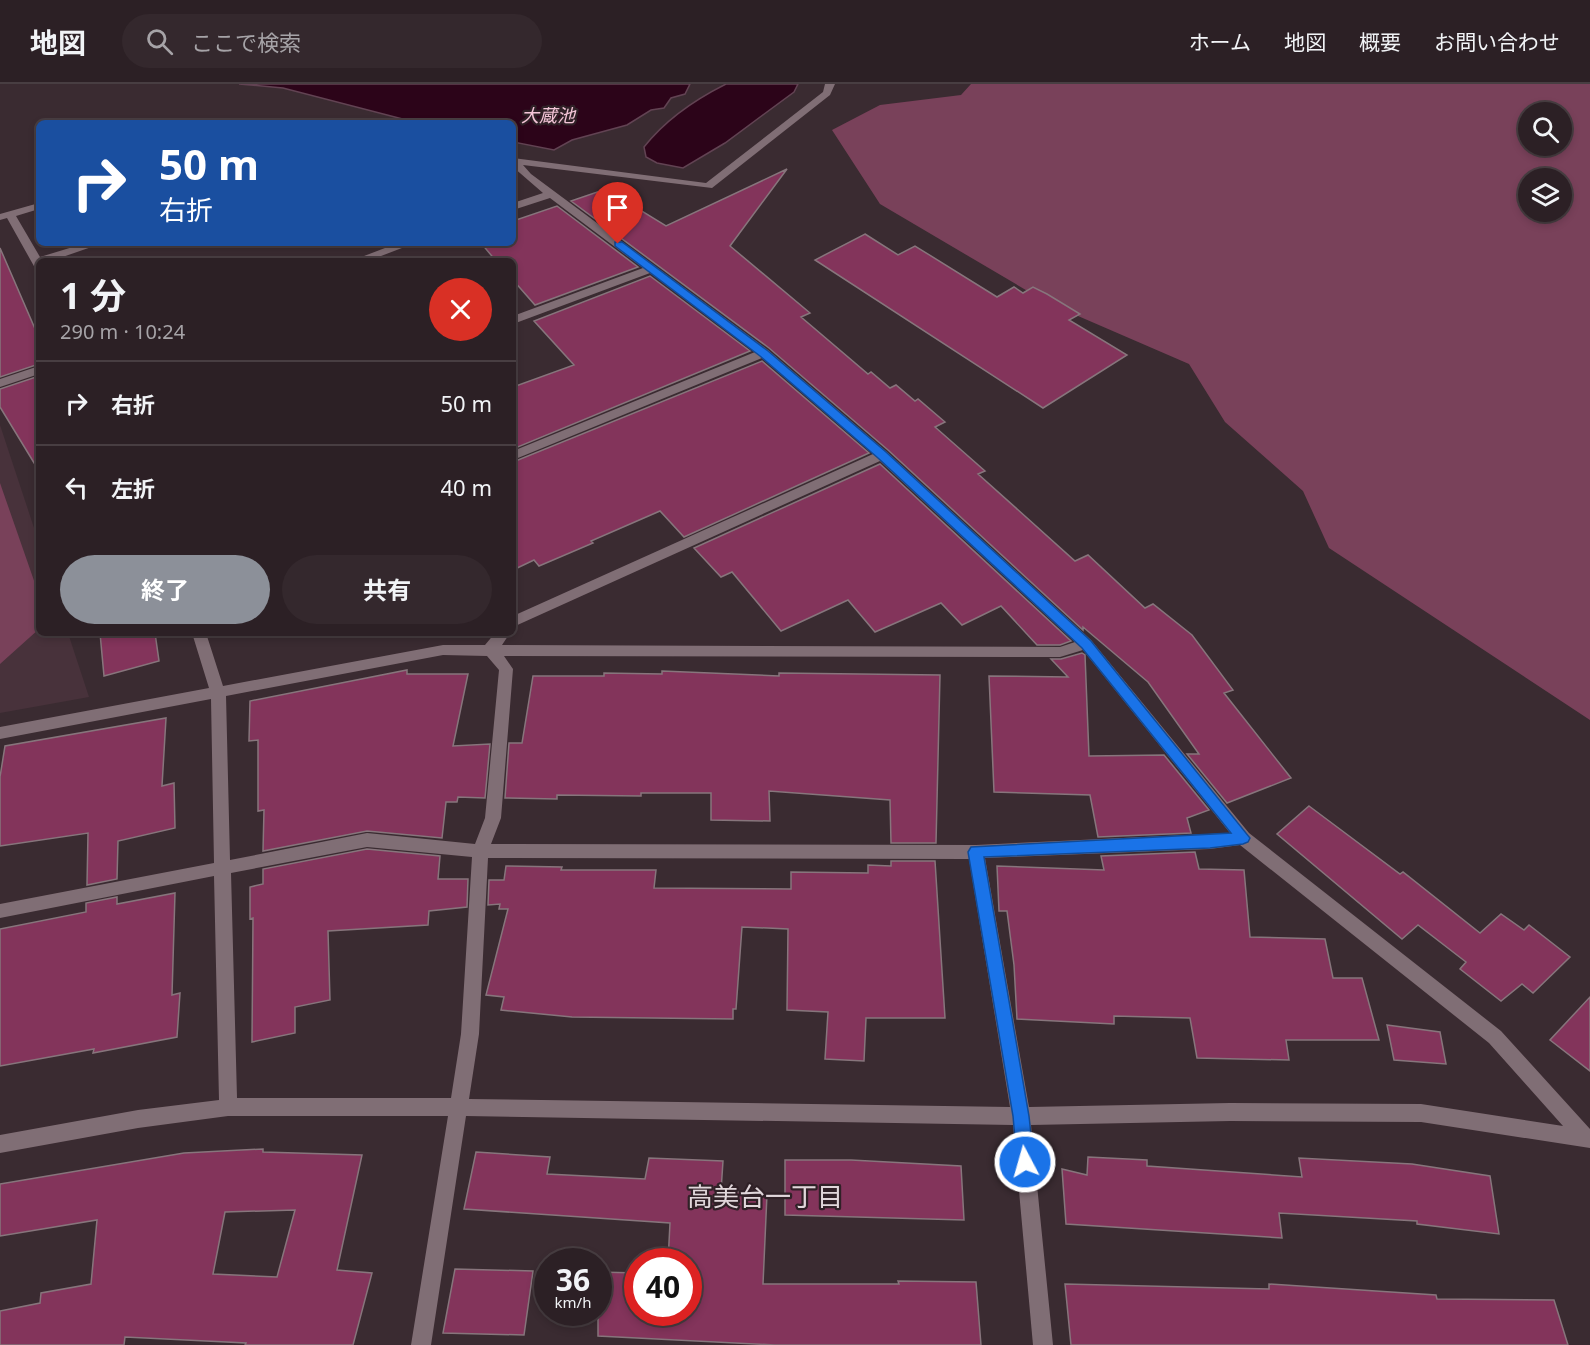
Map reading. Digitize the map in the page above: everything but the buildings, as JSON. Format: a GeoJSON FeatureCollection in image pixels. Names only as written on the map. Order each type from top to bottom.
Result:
{"type":"FeatureCollection","features":[{"type":"Feature","properties":{"kind":"street"},"geometry":{"type":"LineString","coordinates":[[516,161],[708,186],[827,93],[830,84]]}},
{"type":"Feature","properties":{"kind":"street"},"geometry":{"type":"LineString","coordinates":[[516,164],[527,176],[764,353],[882,455],[1086,644],[1243,838],[1495,1037],[1588,1138]]}},
{"type":"Feature","properties":{"kind":"street"},"geometry":{"type":"LineString","coordinates":[[516,206],[552,194]]}},
{"type":"Feature","properties":{"kind":"street"},"geometry":{"type":"LineString","coordinates":[[36,207],[5,216],[36,259]]}},
{"type":"Feature","properties":{"kind":"street"},"geometry":{"type":"LineString","coordinates":[[50,258],[88,246]]}},
{"type":"Feature","properties":{"kind":"street"},"geometry":{"type":"LineString","coordinates":[[366,258],[400,246]]}},
{"type":"Feature","properties":{"kind":"street"},"geometry":{"type":"LineString","coordinates":[[516,319],[651,269]]}},
{"type":"Feature","properties":{"kind":"street"},"geometry":{"type":"LineString","coordinates":[[516,455],[764,353]]}},
{"type":"Feature","properties":{"kind":"street"},"geometry":{"type":"LineString","coordinates":[[0,383],[36,371]]}},
{"type":"Feature","properties":{"kind":"street"},"geometry":{"type":"LineString","coordinates":[[516,621],[882,455]]}},
{"type":"Feature","properties":{"kind":"street"},"geometry":{"type":"LineString","coordinates":[[200,636],[218,693],[228,1107]]}},
{"type":"Feature","properties":{"kind":"street"},"geometry":{"type":"LineString","coordinates":[[490,649],[501,636]]}},
{"type":"Feature","properties":{"kind":"street"},"geometry":{"type":"LineString","coordinates":[[0,733],[443,650],[1060,652],[1086,644]]}},
{"type":"Feature","properties":{"kind":"street"},"geometry":{"type":"LineString","coordinates":[[422,1345],[470,1034],[480,851],[493,818],[506,669],[490,649]]}},
{"type":"Feature","properties":{"kind":"street"},"geometry":{"type":"LineString","coordinates":[[0,911],[367,840],[480,851],[976,852],[1210,842],[1243,838]]}},
{"type":"Feature","properties":{"kind":"street"},"geometry":{"type":"LineString","coordinates":[[976,852],[1021,1116],[1043,1345]]}},
{"type":"Feature","properties":{"kind":"street"},"geometry":{"type":"LineString","coordinates":[[0,1144],[138,1119],[228,1107],[1021,1116],[1230,1112],[1421,1113],[1588,1138]]}},
{"type":"Feature","properties":{"kind":"shaded area"},"geometry":{"type":"Polygon","coordinates":[[[971,84],[1590,84],[1590,720],[1329,548],[1303,491],[1225,422],[1189,364],[1048,303],[880,204],[832,130],[880,105],[961,95],[971,84]]]}},
{"type":"Feature","properties":{"kind":"shaded area"},"geometry":{"type":"Polygon","coordinates":[[[0,425],[36,534],[36,636],[69,636],[89,697],[0,713],[0,425]]]}},
{"type":"Feature","properties":{"kind":"shaded area"},"geometry":{"type":"Polygon","coordinates":[[[0,483],[36,586],[36,632],[0,664],[0,483]]]}},
{"type":"Feature","properties":{"kind":"water","name":"大蔵池"},"geometry":{"type":"Polygon","coordinates":[[[239,84],[690,84],[685,94],[671,98],[664,108],[651,110],[627,125],[572,140],[554,150],[516,143],[516,120],[406,120],[283,88],[239,84]]]}},
{"type":"Feature","properties":{"kind":"water"},"geometry":{"type":"Polygon","coordinates":[[[726,84],[798,84],[794,92],[725,143],[683,168],[657,163],[646,157],[644,147],[671,119],[726,84]]]}},
{"type":"Feature","properties":{"kind":"district","name":"高美台一丁目"},"geometry":{"type":"Point","coordinates":[765,1197]}},
{"type":"Feature","properties":{"kind":"route"},"geometry":{"type":"LineString","coordinates":[[618,244],[764,353],[882,455],[1086,644],[1243,838],[1210,842],[976,852],[1021,1116],[1025,1162]]}}]}
